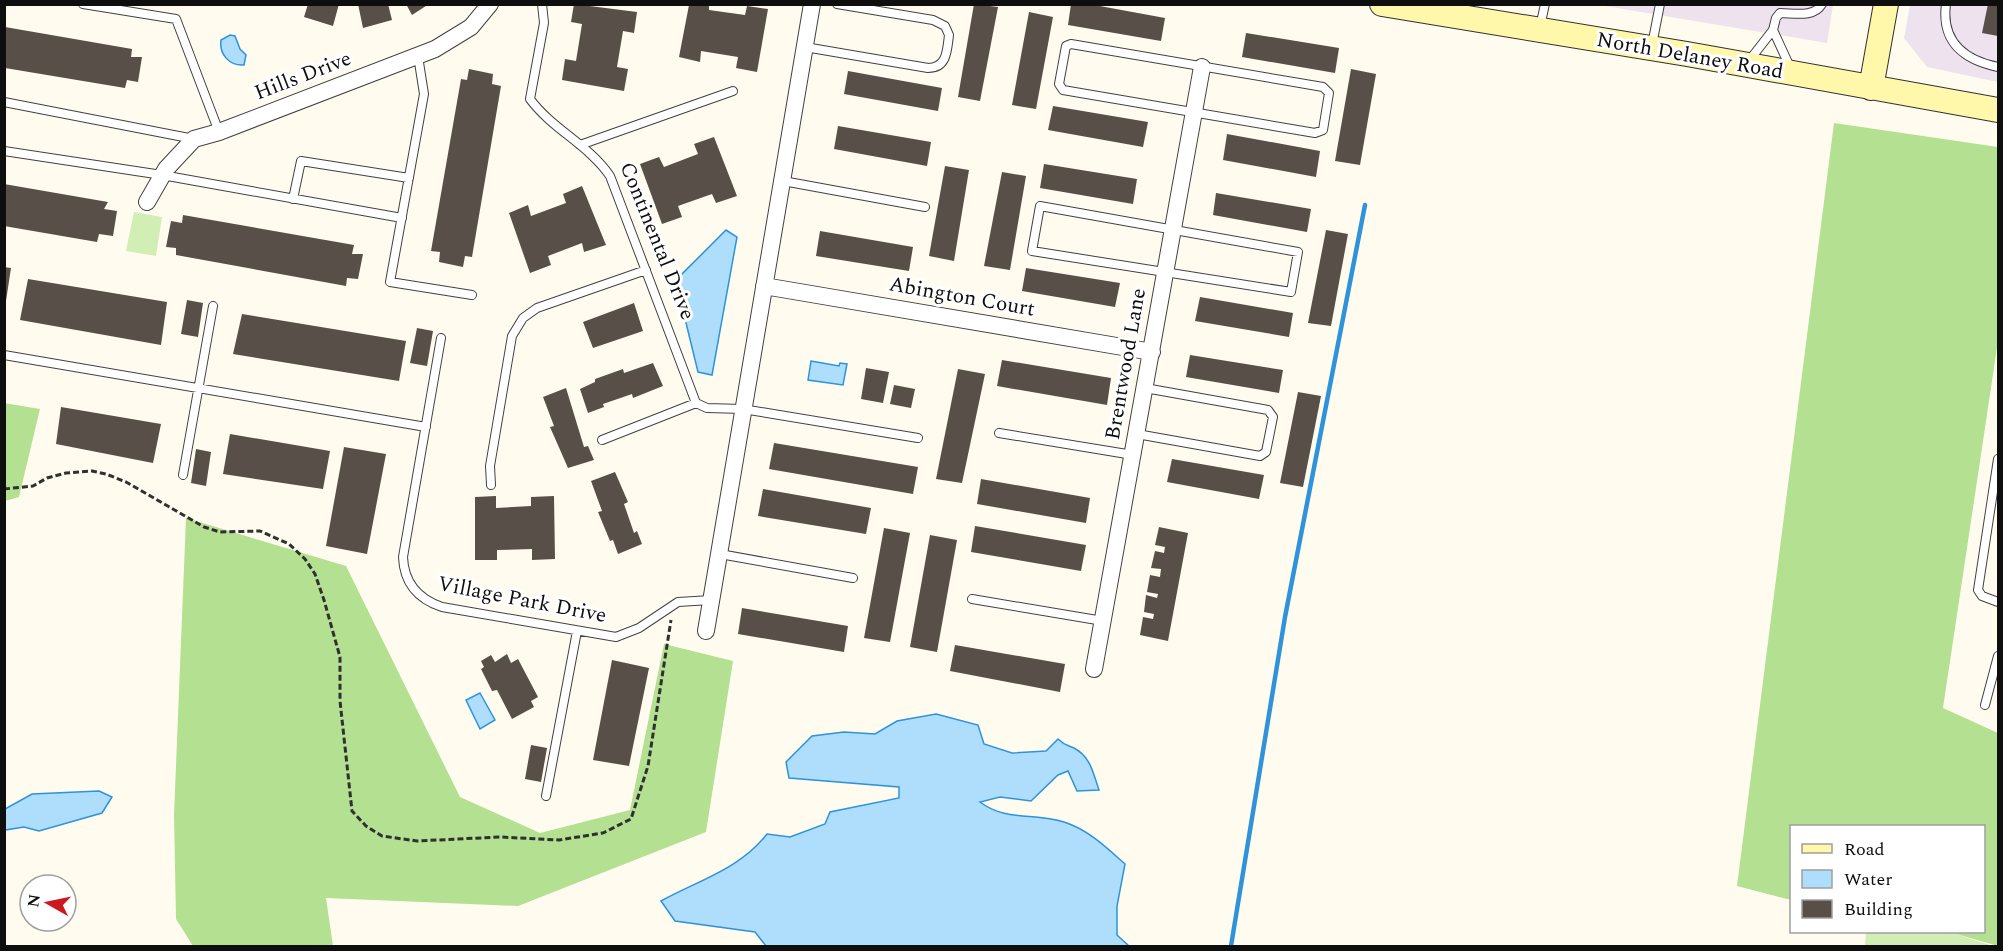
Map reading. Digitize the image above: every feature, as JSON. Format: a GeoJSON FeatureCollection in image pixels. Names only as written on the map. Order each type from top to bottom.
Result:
{"type":"FeatureCollection","features":[{"type":"Feature","properties":{"kind":"street","name":"Hills Drive"},"geometry":{"type":"LineString","coordinates":[[194,139],[219,132],[435,50],[471,27],[490,4]]}},
{"type":"Feature","properties":{"kind":"street"},"geometry":{"type":"LineString","coordinates":[[706,631],[812,4]]}},
{"type":"Feature","properties":{"kind":"street","name":"North Delaney Road"},"geometry":{"type":"LineString","coordinates":[[1382,4],[1652,48],[1998,110]]}},
{"type":"Feature","properties":{"kind":"street"},"geometry":{"type":"LineString","coordinates":[[1871,88],[1886,4]]}},
{"type":"Feature","properties":{"kind":"street","name":"Brentwood Lane"},"geometry":{"type":"LineString","coordinates":[[1094,669],[1202,67]]}},
{"type":"Feature","properties":{"kind":"street"},"geometry":{"type":"LineString","coordinates":[[147,202],[162,174],[194,139]]}},
{"type":"Feature","properties":{"kind":"street","name":"Abington Court"},"geometry":{"type":"LineString","coordinates":[[764,286],[1152,352]]}},
{"type":"Feature","properties":{"kind":"lane"},"geometry":{"type":"LineString","coordinates":[[83,4],[176,19],[219,132]]}},
{"type":"Feature","properties":{"kind":"lane","name":"Continental Drive"},"geometry":{"type":"LineString","coordinates":[[542,4],[544,23],[530,99],[540,112],[600,161],[610,176],[696,403]]}},
{"type":"Feature","properties":{"kind":"lane"},"geometry":{"type":"LineString","coordinates":[[805,47],[928,68],[939,67],[943,62],[949,34],[943,25],[933,20],[837,4]]}},
{"type":"Feature","properties":{"kind":"lane"},"geometry":{"type":"LineString","coordinates":[[1540,30],[1545,4]]}},
{"type":"Feature","properties":{"kind":"lane"},"geometry":{"type":"LineString","coordinates":[[1652,48],[1660,4]]}},
{"type":"Feature","properties":{"kind":"lane"},"geometry":{"type":"LineString","coordinates":[[1746,65],[1773,30],[1780,13],[1809,14],[1815,12],[1822,4]]}},
{"type":"Feature","properties":{"kind":"lane"},"geometry":{"type":"LineString","coordinates":[[1946,4],[1944,20],[1947,35],[1959,50],[1973,59],[1998,67]]}},
{"type":"Feature","properties":{"kind":"lane"},"geometry":{"type":"LineString","coordinates":[[1773,30],[1792,73]]}},
{"type":"Feature","properties":{"kind":"lane"},"geometry":{"type":"LineString","coordinates":[[1071,44],[1202,67],[1323,87],[1329,93],[1323,130],[1315,133],[1194,113],[1063,90],[1059,84],[1066,46],[1071,44]]}},
{"type":"Feature","properties":{"kind":"lane"},"geometry":{"type":"LineString","coordinates":[[418,56],[424,94],[390,282],[472,295]]}},
{"type":"Feature","properties":{"kind":"lane"},"geometry":{"type":"LineString","coordinates":[[580,145],[733,91]]}},
{"type":"Feature","properties":{"kind":"lane"},"geometry":{"type":"LineString","coordinates":[[4,102],[194,139]]}},
{"type":"Feature","properties":{"kind":"lane"},"geometry":{"type":"LineString","coordinates":[[4,151],[162,174],[402,218]]}},
{"type":"Feature","properties":{"kind":"lane"},"geometry":{"type":"LineString","coordinates":[[293,198],[301,161],[409,178]]}},
{"type":"Feature","properties":{"kind":"lane"},"geometry":{"type":"LineString","coordinates":[[783,181],[925,207]]}},
{"type":"Feature","properties":{"kind":"lane"},"geometry":{"type":"LineString","coordinates":[[1040,206],[1173,230],[1298,252],[1291,292],[1032,251],[1040,206]]}},
{"type":"Feature","properties":{"kind":"lane"},"geometry":{"type":"LineString","coordinates":[[491,485],[490,466],[512,336],[523,318],[537,308],[646,270]]}},
{"type":"Feature","properties":{"kind":"lane"},"geometry":{"type":"LineString","coordinates":[[183,475],[213,306]]}},
{"type":"Feature","properties":{"kind":"lane","name":"Village Park Drive"},"geometry":{"type":"LineString","coordinates":[[441,338],[403,557],[404,571],[409,583],[427,602],[442,607],[616,637],[639,628],[678,602],[711,600]]}},
{"type":"Feature","properties":{"kind":"lane"},"geometry":{"type":"LineString","coordinates":[[4,355],[426,427]]}},
{"type":"Feature","properties":{"kind":"lane"},"geometry":{"type":"LineString","coordinates":[[1137,434],[1260,456],[1266,452],[1273,417],[1268,410],[1145,388]]}},
{"type":"Feature","properties":{"kind":"lane"},"geometry":{"type":"LineString","coordinates":[[602,440],[696,403],[707,408],[743,409],[918,438]]}},
{"type":"Feature","properties":{"kind":"lane"},"geometry":{"type":"LineString","coordinates":[[999,433],[1133,455]]}},
{"type":"Feature","properties":{"kind":"lane"},"geometry":{"type":"LineString","coordinates":[[1998,459],[1978,590],[1982,596],[1998,602]]}},
{"type":"Feature","properties":{"kind":"lane"},"geometry":{"type":"LineString","coordinates":[[720,554],[853,578]]}},
{"type":"Feature","properties":{"kind":"lane"},"geometry":{"type":"LineString","coordinates":[[972,599],[1103,621]]}},
{"type":"Feature","properties":{"kind":"lane"},"geometry":{"type":"LineString","coordinates":[[546,796],[577,631]]}},
{"type":"Feature","properties":{"kind":"lane"},"geometry":{"type":"LineString","coordinates":[[1985,705],[1998,656]]}},
{"type":"Feature","properties":{"kind":"path"},"geometry":{"type":"LineString","coordinates":[[4,489],[33,486],[47,478],[66,472],[92,471],[126,482],[204,526],[220,532],[260,531],[289,544],[305,559],[315,574],[335,635],[349,765]]}},
{"type":"Feature","properties":{"kind":"shaded area"},"geometry":{"type":"Polygon","coordinates":[[[1599,5],[1833,5],[1827,43],[1599,5]]]}},
{"type":"Feature","properties":{"kind":"shaded area"},"geometry":{"type":"Polygon","coordinates":[[[1910,5],[1998,5],[1998,82],[1927,67],[1904,38],[1910,5]]]}},
{"type":"Feature","properties":{"kind":"green space"},"geometry":{"type":"Polygon","coordinates":[[[1834,123],[1998,147],[1998,341],[1943,708],[1998,733],[1998,946],[1952,933],[1985,933],[1985,825],[1790,825],[1790,900],[1737,886],[1834,123]]]}},
{"type":"Feature","properties":{"kind":"green space"},"geometry":{"type":"Polygon","coordinates":[[[134,212],[162,217],[156,256],[126,251],[134,212]]]}},
{"type":"Feature","properties":{"kind":"green space"},"geometry":{"type":"Polygon","coordinates":[[[4,403],[40,409],[19,497],[5,501],[4,403]]]}},
{"type":"Feature","properties":{"kind":"green space"},"geometry":{"type":"Polygon","coordinates":[[[186,518],[346,566],[460,797],[540,833],[630,810],[664,644],[733,661],[706,832],[518,906],[326,898],[333,946],[193,946],[176,919],[174,815],[186,518]]]}},
{"type":"Feature","properties":{"kind":"green space"},"geometry":{"type":"Polygon","coordinates":[[[1866,933],[1952,933],[1993,946],[1865,946],[1866,933]]]}},
{"type":"Feature","properties":{"kind":"water"},"geometry":{"type":"Polygon","coordinates":[[[230,35],[235,36],[240,49],[246,55],[244,65],[230,61],[223,54],[221,40],[230,35]]]}},
{"type":"Feature","properties":{"kind":"water"},"geometry":{"type":"Polygon","coordinates":[[[726,230],[737,237],[712,375],[698,372],[677,286],[679,277],[726,230]]]}},
{"type":"Feature","properties":{"kind":"water"},"geometry":{"type":"Polygon","coordinates":[[[811,361],[839,366],[840,363],[847,364],[843,385],[808,380],[811,361]]]}},
{"type":"Feature","properties":{"kind":"water"},"geometry":{"type":"Polygon","coordinates":[[[480,693],[495,720],[480,729],[466,700],[480,693]]]}},
{"type":"Feature","properties":{"kind":"water"},"geometry":{"type":"Polygon","coordinates":[[[936,714],[978,725],[984,744],[1012,753],[1046,751],[1058,739],[1084,756],[1091,766],[1099,790],[1077,791],[1068,771],[1058,775],[1031,801],[1000,797],[980,802],[1000,812],[1042,817],[1073,825],[1097,840],[1125,864],[1117,906],[1117,935],[1129,946],[766,946],[755,932],[675,921],[661,901],[732,865],[767,834],[790,837],[825,824],[830,812],[899,798],[899,787],[789,778],[786,762],[812,736],[844,732],[875,734],[897,721],[936,714]]]}},
{"type":"Feature","properties":{"kind":"water"},"geometry":{"type":"Polygon","coordinates":[[[99,791],[112,797],[102,813],[39,831],[24,827],[5,830],[5,809],[32,794],[99,791]]]}},
{"type":"Feature","properties":{"kind":"building"},"geometry":{"type":"Polygon","coordinates":[[[308,4],[339,4],[333,26],[304,17],[308,4]]]}},
{"type":"Feature","properties":{"kind":"building"},"geometry":{"type":"Polygon","coordinates":[[[358,4],[388,4],[392,20],[363,28],[358,4]]]}},
{"type":"Feature","properties":{"kind":"building"},"geometry":{"type":"Polygon","coordinates":[[[406,4],[429,4],[412,15],[406,4]]]}},
{"type":"Feature","properties":{"kind":"building"},"geometry":{"type":"Polygon","coordinates":[[[574,4],[637,12],[634,33],[623,31],[617,67],[628,69],[624,91],[562,80],[565,59],[576,61],[582,24],[571,22],[574,4]]]}},
{"type":"Feature","properties":{"kind":"building"},"geometry":{"type":"Polygon","coordinates":[[[974,4],[998,7],[980,101],[958,97],[974,4]]]}},
{"type":"Feature","properties":{"kind":"building"},"geometry":{"type":"Polygon","coordinates":[[[1071,4],[1089,4],[1165,18],[1161,41],[1068,25],[1071,4]]]}},
{"type":"Feature","properties":{"kind":"building"},"geometry":{"type":"Polygon","coordinates":[[[1988,4],[1998,4],[1998,36],[1982,33],[1988,4]]]}},
{"type":"Feature","properties":{"kind":"building"},"geometry":{"type":"Polygon","coordinates":[[[689,5],[709,5],[709,10],[745,15],[747,6],[768,9],[757,72],[736,68],[738,57],[701,51],[700,62],[679,57],[689,5]]]}},
{"type":"Feature","properties":{"kind":"building"},"geometry":{"type":"Polygon","coordinates":[[[1029,12],[1053,17],[1036,109],[1012,105],[1029,12]]]}},
{"type":"Feature","properties":{"kind":"building"},"geometry":{"type":"Polygon","coordinates":[[[5,27],[132,49],[131,57],[142,57],[138,82],[127,80],[125,88],[5,68],[5,27]]]}},
{"type":"Feature","properties":{"kind":"building"},"geometry":{"type":"Polygon","coordinates":[[[1246,33],[1339,48],[1335,73],[1242,57],[1246,33]]]}},
{"type":"Feature","properties":{"kind":"building"},"geometry":{"type":"Polygon","coordinates":[[[469,69],[493,74],[492,84],[501,86],[472,257],[465,256],[463,267],[439,262],[440,252],[431,251],[461,79],[467,80],[469,69]]]}},
{"type":"Feature","properties":{"kind":"building"},"geometry":{"type":"Polygon","coordinates":[[[1351,69],[1376,74],[1360,165],[1335,161],[1351,69]]]}},
{"type":"Feature","properties":{"kind":"building"},"geometry":{"type":"Polygon","coordinates":[[[848,71],[942,88],[938,111],[844,94],[848,71]]]}},
{"type":"Feature","properties":{"kind":"building"},"geometry":{"type":"Polygon","coordinates":[[[1053,106],[1148,122],[1143,147],[1048,130],[1053,106]]]}},
{"type":"Feature","properties":{"kind":"building"},"geometry":{"type":"Polygon","coordinates":[[[838,126],[931,142],[927,166],[834,149],[838,126]]]}},
{"type":"Feature","properties":{"kind":"building"},"geometry":{"type":"Polygon","coordinates":[[[1227,134],[1320,151],[1316,177],[1223,160],[1227,134]]]}},
{"type":"Feature","properties":{"kind":"building"},"geometry":{"type":"Polygon","coordinates":[[[714,137],[737,196],[716,203],[712,194],[678,206],[682,217],[662,224],[640,164],[659,157],[664,167],[698,154],[694,144],[714,137]]]}},
{"type":"Feature","properties":{"kind":"building"},"geometry":{"type":"Polygon","coordinates":[[[1044,164],[1137,179],[1133,204],[1040,188],[1044,164]]]}},
{"type":"Feature","properties":{"kind":"building"},"geometry":{"type":"Polygon","coordinates":[[[945,166],[969,170],[954,261],[929,256],[945,166]]]}},
{"type":"Feature","properties":{"kind":"building"},"geometry":{"type":"Polygon","coordinates":[[[1002,172],[1026,176],[1010,270],[984,266],[1002,172]]]}},
{"type":"Feature","properties":{"kind":"building"},"geometry":{"type":"Polygon","coordinates":[[[4,184],[108,202],[104,209],[117,211],[113,236],[99,234],[97,242],[4,226],[4,184]]]}},
{"type":"Feature","properties":{"kind":"building"},"geometry":{"type":"Polygon","coordinates":[[[582,186],[606,245],[584,252],[582,243],[548,256],[551,265],[530,273],[509,213],[528,205],[531,216],[566,203],[563,194],[582,186]]]}},
{"type":"Feature","properties":{"kind":"building"},"geometry":{"type":"Polygon","coordinates":[[[1216,193],[1311,209],[1307,232],[1213,215],[1216,193]]]}},
{"type":"Feature","properties":{"kind":"building"},"geometry":{"type":"Polygon","coordinates":[[[183,215],[354,245],[352,254],[363,254],[358,279],[347,278],[346,286],[176,255],[176,248],[166,247],[171,221],[182,223],[183,215]]]}},
{"type":"Feature","properties":{"kind":"building"},"geometry":{"type":"Polygon","coordinates":[[[1326,230],[1348,234],[1331,326],[1308,323],[1326,230]]]}},
{"type":"Feature","properties":{"kind":"building"},"geometry":{"type":"Polygon","coordinates":[[[820,231],[913,247],[909,271],[816,256],[820,231]]]}},
{"type":"Feature","properties":{"kind":"building"},"geometry":{"type":"Polygon","coordinates":[[[4,267],[11,268],[6,301],[4,301],[4,267]]]}},
{"type":"Feature","properties":{"kind":"building"},"geometry":{"type":"Polygon","coordinates":[[[1026,268],[1120,283],[1115,307],[1022,291],[1026,268]]]}},
{"type":"Feature","properties":{"kind":"building"},"geometry":{"type":"Polygon","coordinates":[[[28,279],[167,302],[161,345],[20,320],[28,279]]]}},
{"type":"Feature","properties":{"kind":"building"},"geometry":{"type":"Polygon","coordinates":[[[1200,297],[1293,313],[1289,337],[1195,321],[1200,297]]]}},
{"type":"Feature","properties":{"kind":"building"},"geometry":{"type":"Polygon","coordinates":[[[187,300],[203,303],[198,337],[181,334],[187,300]]]}},
{"type":"Feature","properties":{"kind":"building"},"geometry":{"type":"Polygon","coordinates":[[[634,303],[643,331],[593,348],[583,322],[634,303]]]}},
{"type":"Feature","properties":{"kind":"building"},"geometry":{"type":"Polygon","coordinates":[[[242,314],[406,341],[399,381],[233,354],[242,314]]]}},
{"type":"Feature","properties":{"kind":"building"},"geometry":{"type":"Polygon","coordinates":[[[417,328],[433,331],[427,366],[410,363],[417,328]]]}},
{"type":"Feature","properties":{"kind":"building"},"geometry":{"type":"Polygon","coordinates":[[[1190,355],[1283,370],[1279,393],[1186,377],[1190,355]]]}},
{"type":"Feature","properties":{"kind":"building"},"geometry":{"type":"Polygon","coordinates":[[[1002,360],[1111,378],[1107,405],[997,386],[1002,360]]]}},
{"type":"Feature","properties":{"kind":"building"},"geometry":{"type":"Polygon","coordinates":[[[653,363],[663,386],[633,398],[632,394],[603,404],[604,407],[588,413],[580,389],[595,382],[595,379],[623,369],[624,373],[653,363]]]}},
{"type":"Feature","properties":{"kind":"building"},"geometry":{"type":"Polygon","coordinates":[[[866,368],[889,372],[883,403],[861,399],[866,368]]]}},
{"type":"Feature","properties":{"kind":"building"},"geometry":{"type":"Polygon","coordinates":[[[958,369],[985,374],[962,483],[936,479],[958,369]]]}},
{"type":"Feature","properties":{"kind":"building"},"geometry":{"type":"Polygon","coordinates":[[[894,385],[915,389],[911,408],[890,404],[894,385]]]}},
{"type":"Feature","properties":{"kind":"building"},"geometry":{"type":"Polygon","coordinates":[[[566,388],[584,447],[588,446],[594,460],[568,468],[550,427],[554,426],[543,397],[566,388]]]}},
{"type":"Feature","properties":{"kind":"building"},"geometry":{"type":"Polygon","coordinates":[[[1298,392],[1321,396],[1303,487],[1280,483],[1298,392]]]}},
{"type":"Feature","properties":{"kind":"building"},"geometry":{"type":"Polygon","coordinates":[[[61,407],[161,424],[153,463],[56,444],[61,407]]]}},
{"type":"Feature","properties":{"kind":"building"},"geometry":{"type":"Polygon","coordinates":[[[230,434],[330,451],[323,489],[223,474],[230,434]]]}},
{"type":"Feature","properties":{"kind":"building"},"geometry":{"type":"Polygon","coordinates":[[[774,443],[918,467],[913,494],[769,469],[774,443]]]}},
{"type":"Feature","properties":{"kind":"building"},"geometry":{"type":"Polygon","coordinates":[[[344,447],[386,454],[367,554],[326,546],[344,447]]]}},
{"type":"Feature","properties":{"kind":"building"},"geometry":{"type":"Polygon","coordinates":[[[196,449],[211,452],[206,486],[191,483],[196,449]]]}},
{"type":"Feature","properties":{"kind":"building"},"geometry":{"type":"Polygon","coordinates":[[[1172,459],[1264,475],[1259,499],[1167,482],[1172,459]]]}},
{"type":"Feature","properties":{"kind":"building"},"geometry":{"type":"Polygon","coordinates":[[[615,472],[628,502],[624,504],[634,533],[637,531],[642,544],[618,554],[598,512],[602,511],[591,481],[615,472]]]}},
{"type":"Feature","properties":{"kind":"building"},"geometry":{"type":"Polygon","coordinates":[[[981,479],[1090,498],[1086,523],[977,504],[981,479]]]}},
{"type":"Feature","properties":{"kind":"building"},"geometry":{"type":"Polygon","coordinates":[[[763,489],[871,508],[866,534],[758,516],[763,489]]]}},
{"type":"Feature","properties":{"kind":"building"},"geometry":{"type":"Polygon","coordinates":[[[496,496],[496,508],[531,506],[531,497],[554,496],[555,559],[532,560],[532,549],[497,550],[497,560],[475,560],[475,497],[496,496]]]}},
{"type":"Feature","properties":{"kind":"building"},"geometry":{"type":"Polygon","coordinates":[[[975,526],[1086,545],[1081,571],[971,552],[975,526]]]}},
{"type":"Feature","properties":{"kind":"building"},"geometry":{"type":"Polygon","coordinates":[[[1159,527],[1188,533],[1168,641],[1140,635],[1143,617],[1153,619],[1154,614],[1144,612],[1146,595],[1157,598],[1158,594],[1147,592],[1150,575],[1160,577],[1161,569],[1151,568],[1155,551],[1164,553],[1165,547],[1155,545],[1159,527]]]}},
{"type":"Feature","properties":{"kind":"building"},"geometry":{"type":"Polygon","coordinates":[[[884,528],[910,533],[890,642],[864,638],[884,528]]]}},
{"type":"Feature","properties":{"kind":"building"},"geometry":{"type":"Polygon","coordinates":[[[930,535],[957,540],[937,652],[910,647],[930,535]]]}},
{"type":"Feature","properties":{"kind":"building"},"geometry":{"type":"Polygon","coordinates":[[[742,608],[848,626],[844,652],[738,634],[742,608]]]}},
{"type":"Feature","properties":{"kind":"building"},"geometry":{"type":"Polygon","coordinates":[[[955,645],[1065,664],[1060,692],[950,671],[955,645]]]}},
{"type":"Feature","properties":{"kind":"building"},"geometry":{"type":"Polygon","coordinates":[[[507,654],[511,663],[518,659],[538,697],[531,701],[534,707],[512,719],[497,690],[492,691],[481,669],[484,667],[481,661],[491,655],[495,662],[507,654]]]}},
{"type":"Feature","properties":{"kind":"building"},"geometry":{"type":"Polygon","coordinates":[[[612,660],[649,668],[629,766],[593,760],[612,660]]]}},
{"type":"Feature","properties":{"kind":"building"},"geometry":{"type":"Polygon","coordinates":[[[531,745],[547,748],[541,782],[525,779],[531,745]]]}},
{"type":"Feature","properties":{"kind":"waterway"},"geometry":{"type":"LineString","coordinates":[[1231,946],[1285,617],[1365,205]]}}]}
